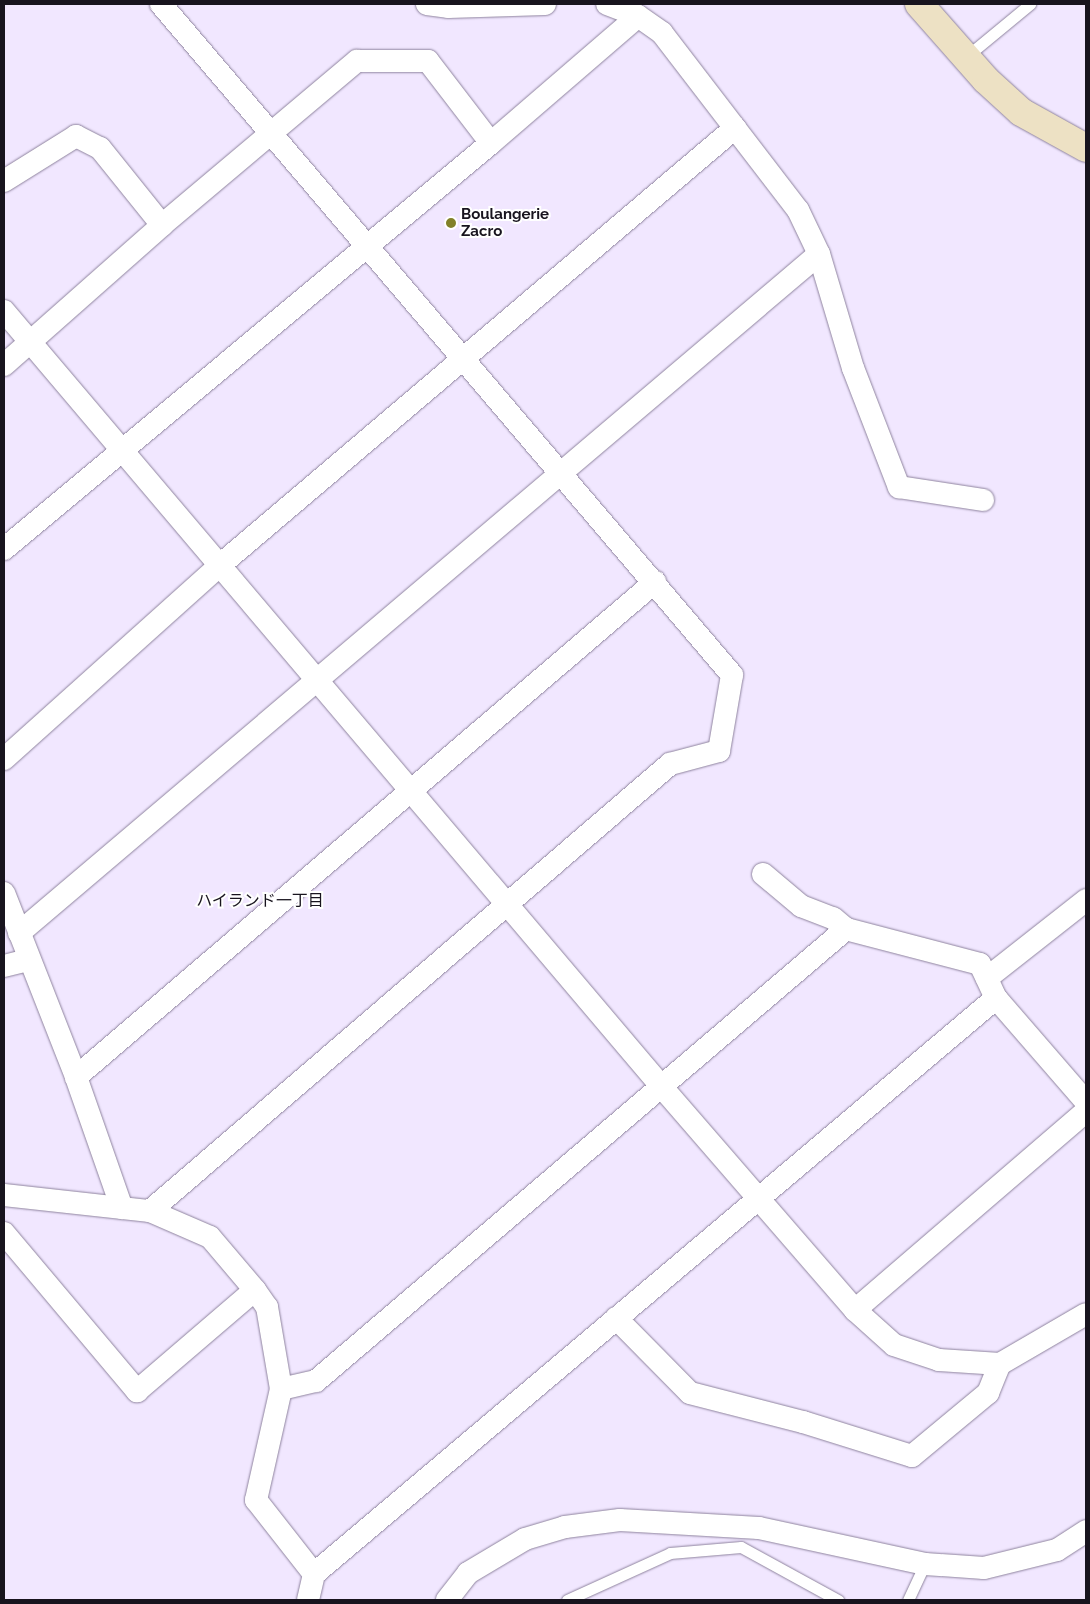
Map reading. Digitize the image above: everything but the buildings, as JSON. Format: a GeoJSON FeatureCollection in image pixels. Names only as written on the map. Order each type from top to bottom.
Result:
{"type":"FeatureCollection","features":[{"type":"Feature","properties":{"kind":"street"},"geometry":{"type":"LineString","coordinates":[[150,1211],[509,905],[670,764],[719,751],[732,675],[656,582],[366,248],[161,4]]}},
{"type":"Feature","properties":{"kind":"street"},"geometry":{"type":"LineString","coordinates":[[427,4],[448,7],[546,4]]}},
{"type":"Feature","properties":{"kind":"street"},"geometry":{"type":"LineString","coordinates":[[607,4],[638,16],[662,33],[798,210],[819,254],[853,368],[899,487],[983,500]]}},
{"type":"Feature","properties":{"kind":"street"},"geometry":{"type":"LineString","coordinates":[[919,4],[967,56],[986,80],[1021,112],[1086,148]]}},
{"type":"Feature","properties":{"kind":"street"},"geometry":{"type":"LineString","coordinates":[[4,549],[491,143],[638,16]]}},
{"type":"Feature","properties":{"kind":"street"},"geometry":{"type":"LineString","coordinates":[[4,365],[162,225],[270,132],[357,61],[428,61],[491,143]]}},
{"type":"Feature","properties":{"kind":"street"},"geometry":{"type":"LineString","coordinates":[[4,758],[219,566],[734,128]]}},
{"type":"Feature","properties":{"kind":"street"},"geometry":{"type":"LineString","coordinates":[[4,181],[76,136],[100,148],[162,225]]}},
{"type":"Feature","properties":{"kind":"street"},"geometry":{"type":"LineString","coordinates":[[19,933],[819,254]]}},
{"type":"Feature","properties":{"kind":"street"},"geometry":{"type":"LineString","coordinates":[[4,311],[121,452],[509,905],[758,1200],[855,1310],[894,1345],[939,1360],[1000,1364],[1086,1314]]}},
{"type":"Feature","properties":{"kind":"street"},"geometry":{"type":"LineString","coordinates":[[76,1076],[656,582]]}},
{"type":"Feature","properties":{"kind":"street"},"geometry":{"type":"LineString","coordinates":[[763,874],[801,906],[833,918],[846,929],[980,964],[992,988],[1086,1102]]}},
{"type":"Feature","properties":{"kind":"street"},"geometry":{"type":"LineString","coordinates":[[4,892],[28,960],[76,1076],[122,1208]]}},
{"type":"Feature","properties":{"kind":"street"},"geometry":{"type":"LineString","coordinates":[[308,1600],[314,1574],[758,1200],[1086,900]]}},
{"type":"Feature","properties":{"kind":"street"},"geometry":{"type":"LineString","coordinates":[[281,1389],[316,1381],[846,929]]}},
{"type":"Feature","properties":{"kind":"street"},"geometry":{"type":"LineString","coordinates":[[4,966],[28,960]]}},
{"type":"Feature","properties":{"kind":"street"},"geometry":{"type":"LineString","coordinates":[[855,1310],[1086,1111]]}},
{"type":"Feature","properties":{"kind":"street"},"geometry":{"type":"LineString","coordinates":[[4,1195],[150,1211],[210,1237],[255,1290],[267,1307],[281,1389],[256,1500],[314,1574]]}},
{"type":"Feature","properties":{"kind":"street"},"geometry":{"type":"LineString","coordinates":[[4,1233],[137,1390],[255,1290]]}},
{"type":"Feature","properties":{"kind":"street"},"geometry":{"type":"LineString","coordinates":[[616,1318],[690,1393],[803,1422],[912,1456],[988,1393],[1000,1364]]}},
{"type":"Feature","properties":{"kind":"street"},"geometry":{"type":"LineString","coordinates":[[447,1600],[468,1573],[525,1539],[565,1527],[620,1520],[759,1528],[925,1564],[984,1568],[1057,1550],[1086,1531]]}},
{"type":"Feature","properties":{"kind":"lane"},"geometry":{"type":"LineString","coordinates":[[967,56],[1030,4]]}},
{"type":"Feature","properties":{"kind":"lane"},"geometry":{"type":"LineString","coordinates":[[567,1600],[670,1553],[741,1547],[838,1600]]}},
{"type":"Feature","properties":{"kind":"lane"},"geometry":{"type":"LineString","coordinates":[[908,1600],[925,1564]]}},
{"type":"Feature","properties":{"kind":"place","name":"Boulangerie Zacro"},"geometry":{"type":"Point","coordinates":[451,223]}},
{"type":"Feature","properties":{"kind":"district","name":"ハイランド一丁目"},"geometry":{"type":"Point","coordinates":[260,901]}}]}
